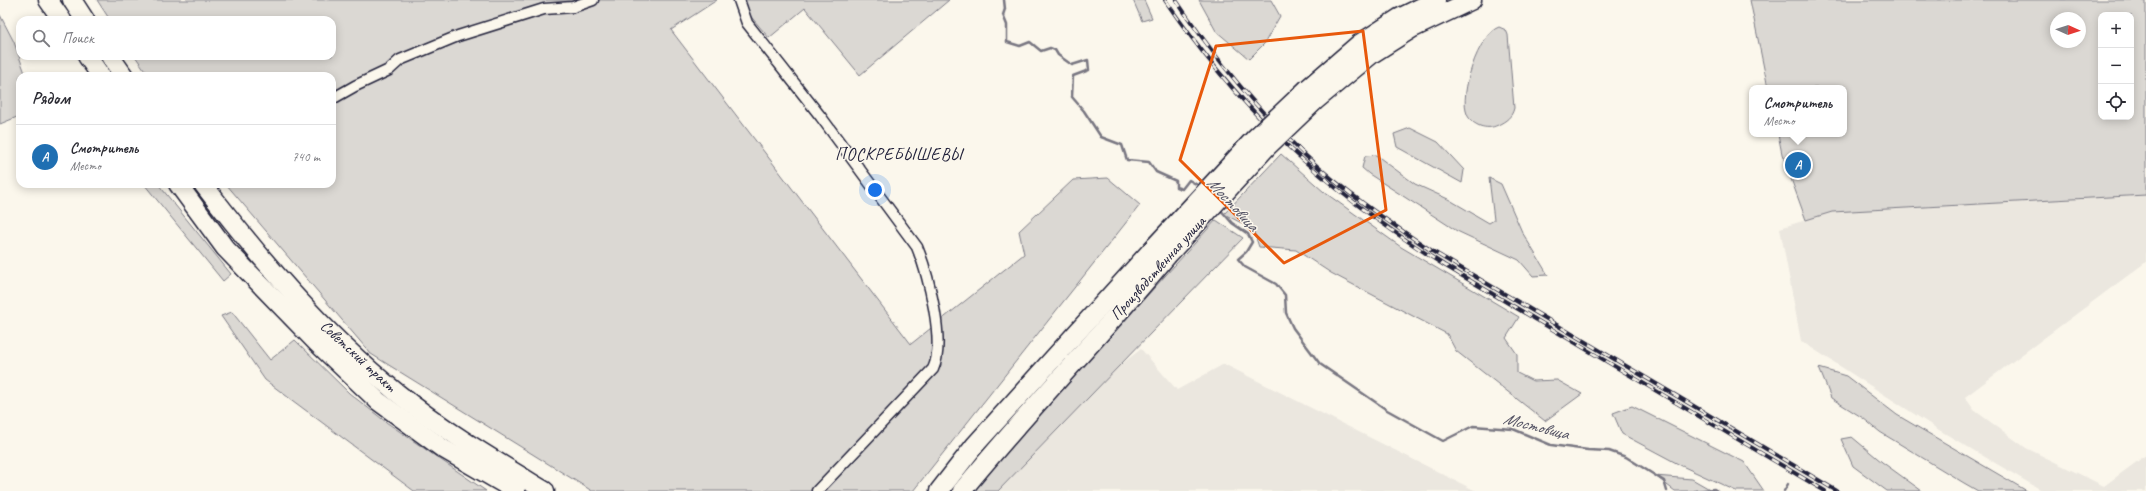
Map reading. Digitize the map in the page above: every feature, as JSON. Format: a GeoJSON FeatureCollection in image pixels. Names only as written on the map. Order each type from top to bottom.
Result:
{"type":"FeatureCollection","features":[{"type":"Feature","properties":{"kind":"highway"},"geometry":{"type":"LineString","coordinates":[[48,0],[59,16]]}},
{"type":"Feature","properties":{"kind":"highway"},"geometry":{"type":"LineString","coordinates":[[72,0],[82,16]]}},
{"type":"Feature","properties":{"kind":"highway","name":"Производственная улица"},"geometry":{"type":"LineString","coordinates":[[1311,95],[1359,44],[1399,18],[1436,0]]}},
{"type":"Feature","properties":{"kind":"highway","name":"Производственная улица"},"geometry":{"type":"LineString","coordinates":[[939,491],[975,445],[1161,251],[1255,138],[1311,95],[1372,54],[1413,28],[1472,0]]}},
{"type":"Feature","properties":{"kind":"highway"},"geometry":{"type":"LineString","coordinates":[[90,60],[98,72]]}},
{"type":"Feature","properties":{"kind":"highway"},"geometry":{"type":"LineString","coordinates":[[113,60],[121,72]]}},
{"type":"Feature","properties":{"kind":"highway","name":"Советский тракт"},"geometry":{"type":"LineString","coordinates":[[181,188],[225,248],[317,343],[378,401],[442,448],[516,491]]}},
{"type":"Feature","properties":{"kind":"highway","name":"Советский тракт"},"geometry":{"type":"LineString","coordinates":[[206,188],[241,234],[327,330],[390,387],[477,450],[545,491]]}},
{"type":"Feature","properties":{"kind":"highway","name":"Производственная улица"},"geometry":{"type":"LineString","coordinates":[[962,491],[990,457],[1135,295],[1161,251]]}},
{"type":"Feature","properties":{"kind":"street"},"geometry":{"type":"LineString","coordinates":[[336,98],[355,86],[389,70],[400,60],[458,36],[544,9],[573,8],[593,0]]}},
{"type":"Feature","properties":{"kind":"street"},"geometry":{"type":"LineString","coordinates":[[739,0],[747,23],[821,117],[917,247],[923,263],[936,322],[939,345],[938,356],[933,370],[817,491]]}},
{"type":"Feature","properties":{"kind":"highlighted area"},"geometry":{"type":"Polygon","coordinates":[[[1363,31],[1386,210],[1284,263],[1180,160],[1216,46],[1363,31]]]}},
{"type":"Feature","properties":{"kind":"shaded area"},"geometry":{"type":"Polygon","coordinates":[[[97,0],[717,0],[671,30],[911,344],[1024,254],[1019,231],[1073,180],[1108,178],[1140,205],[913,491],[592,491],[371,354],[229,188],[336,188],[336,72],[146,72],[138,60],[336,60],[336,16],[107,16],[97,0]]]}},
{"type":"Feature","properties":{"kind":"shaded area"},"geometry":{"type":"Polygon","coordinates":[[[737,0],[949,0],[860,75],[805,8],[769,38],[737,0]]]}},
{"type":"Feature","properties":{"kind":"shaded area"},"geometry":{"type":"Polygon","coordinates":[[[1133,0],[1144,0],[1152,18],[1142,21],[1133,0]]]}},
{"type":"Feature","properties":{"kind":"shaded area"},"geometry":{"type":"Polygon","coordinates":[[[1199,0],[1271,0],[1280,16],[1264,44],[1249,59],[1216,31],[1199,0]]]}},
{"type":"Feature","properties":{"kind":"shaded area"},"geometry":{"type":"Polygon","coordinates":[[[1750,0],[2146,0],[2146,195],[1832,212],[1806,220],[1782,154],[1779,137],[1847,137],[1847,85],[1767,85],[1750,0]]]}},
{"type":"Feature","properties":{"kind":"shaded area"},"geometry":{"type":"Polygon","coordinates":[[[0,15],[14,42],[16,48],[16,60],[20,60],[25,72],[16,72],[16,117],[0,124],[0,15]]]}},
{"type":"Feature","properties":{"kind":"shaded area"},"geometry":{"type":"Polygon","coordinates":[[[1499,27],[1506,30],[1508,35],[1514,108],[1510,116],[1504,122],[1494,127],[1484,127],[1474,123],[1468,116],[1465,105],[1466,93],[1472,66],[1484,41],[1491,32],[1499,27]]]}},
{"type":"Feature","properties":{"kind":"shaded area"},"geometry":{"type":"Polygon","coordinates":[[[1410,128],[1438,142],[1464,170],[1462,183],[1397,147],[1394,134],[1410,128]]]}},
{"type":"Feature","properties":{"kind":"shaded area"},"geometry":{"type":"Polygon","coordinates":[[[1281,154],[1324,192],[1401,247],[1519,317],[1506,338],[1517,354],[1517,373],[1533,381],[1557,380],[1582,394],[1545,421],[1456,351],[1447,334],[1331,273],[1296,250],[1259,247],[1253,229],[1224,214],[1281,154]]]}},
{"type":"Feature","properties":{"kind":"shaded area"},"geometry":{"type":"Polygon","coordinates":[[[1376,155],[1415,184],[1448,199],[1489,223],[1494,220],[1489,178],[1501,184],[1522,232],[1548,275],[1533,276],[1519,260],[1457,231],[1369,174],[1362,168],[1365,156],[1376,155]]]}},
{"type":"Feature","properties":{"kind":"shaded area"},"geometry":{"type":"Polygon","coordinates":[[[147,188],[161,188],[231,274],[223,281],[147,188]]]}},
{"type":"Feature","properties":{"kind":"shaded area"},"geometry":{"type":"Polygon","coordinates":[[[2146,195],[2146,262],[1965,397],[1974,410],[2026,448],[2104,486],[2146,455],[2146,491],[2043,491],[1939,430],[1801,341],[1780,228],[1832,212],[2146,195]]]}},
{"type":"Feature","properties":{"kind":"shaded area"},"geometry":{"type":"Polygon","coordinates":[[[1216,220],[1243,238],[998,491],[973,491],[993,465],[1216,220]]]}},
{"type":"Feature","properties":{"kind":"shaded area"},"geometry":{"type":"Polygon","coordinates":[[[232,312],[270,360],[295,340],[349,393],[386,422],[486,491],[414,491],[265,380],[221,316],[232,312]]]}},
{"type":"Feature","properties":{"kind":"shaded area"},"geometry":{"type":"Polygon","coordinates":[[[1141,349],[1177,390],[1224,364],[1476,491],[990,491],[1052,418],[1141,349]]]}},
{"type":"Feature","properties":{"kind":"shaded area"},"geometry":{"type":"Polygon","coordinates":[[[1819,368],[1846,376],[1897,415],[2027,491],[1978,491],[1964,483],[1880,432],[1863,418],[1831,398],[1819,368]]]}},
{"type":"Feature","properties":{"kind":"shaded area"},"geometry":{"type":"Polygon","coordinates":[[[1632,406],[1744,462],[1764,491],[1736,491],[1682,466],[1622,434],[1613,413],[1632,406]]]}},
{"type":"Feature","properties":{"kind":"shaded area"},"geometry":{"type":"Polygon","coordinates":[[[1852,437],[1882,462],[1922,491],[1887,491],[1853,466],[1841,439],[1852,437]]]}},
{"type":"Feature","properties":{"kind":"shaded area"},"geometry":{"type":"Polygon","coordinates":[[[1655,476],[1692,479],[1713,491],[1675,491],[1655,476]]]}},
{"type":"Feature","properties":{"kind":"waterway","name":"Мостовица"},"geometry":{"type":"LineString","coordinates":[[1004,0],[1005,9],[1003,15],[1007,25],[1007,42],[1020,46],[1030,42],[1041,51],[1050,48],[1055,50],[1058,55],[1072,65],[1088,60],[1089,70],[1073,76],[1072,97],[1084,111],[1101,137],[1122,145],[1127,160],[1149,162],[1156,172],[1176,181],[1176,187],[1182,189],[1189,180],[1201,187]]}},
{"type":"Feature","properties":{"kind":"waterway","name":"Мостовица"},"geometry":{"type":"LineString","coordinates":[[1219,208],[1232,223],[1248,234],[1252,242],[1246,252],[1238,259],[1245,267],[1276,284],[1285,295],[1286,313],[1293,328],[1320,364],[1387,410],[1443,441],[1473,426],[1513,429],[1551,445],[1609,451],[1626,457],[1664,481],[1667,491]]}},
{"type":"Feature","properties":{"kind":"waterway"},"geometry":{"type":"LineString","coordinates":[[1784,491],[1788,484]]}},
{"type":"Feature","properties":{"kind":"waterway","name":"Мостовица"},"geometry":{"type":"LineString","coordinates":[[1695,491],[1714,489],[1717,491]]}},
{"type":"Feature","properties":{"kind":"railway"},"geometry":{"type":"LineString","coordinates":[[1165,0],[1225,80],[1257,115],[1290,148],[1325,179],[1362,208],[1401,237],[1444,265],[1825,491]]}},
{"type":"Feature","properties":{"kind":"railway"},"geometry":{"type":"LineString","coordinates":[[1176,0],[1205,42],[1236,82],[1270,120],[1306,156],[1367,206],[1432,251],[1837,491]]}},
{"type":"Feature","properties":{"kind":"place","name":"Смотритель"},"geometry":{"type":"Point","coordinates":[1798,165]}},
{"type":"Feature","properties":{"kind":"district","name":"ПОСКРЕБЫШЕВЫ"},"geometry":{"type":"Point","coordinates":[899,154]}}]}
